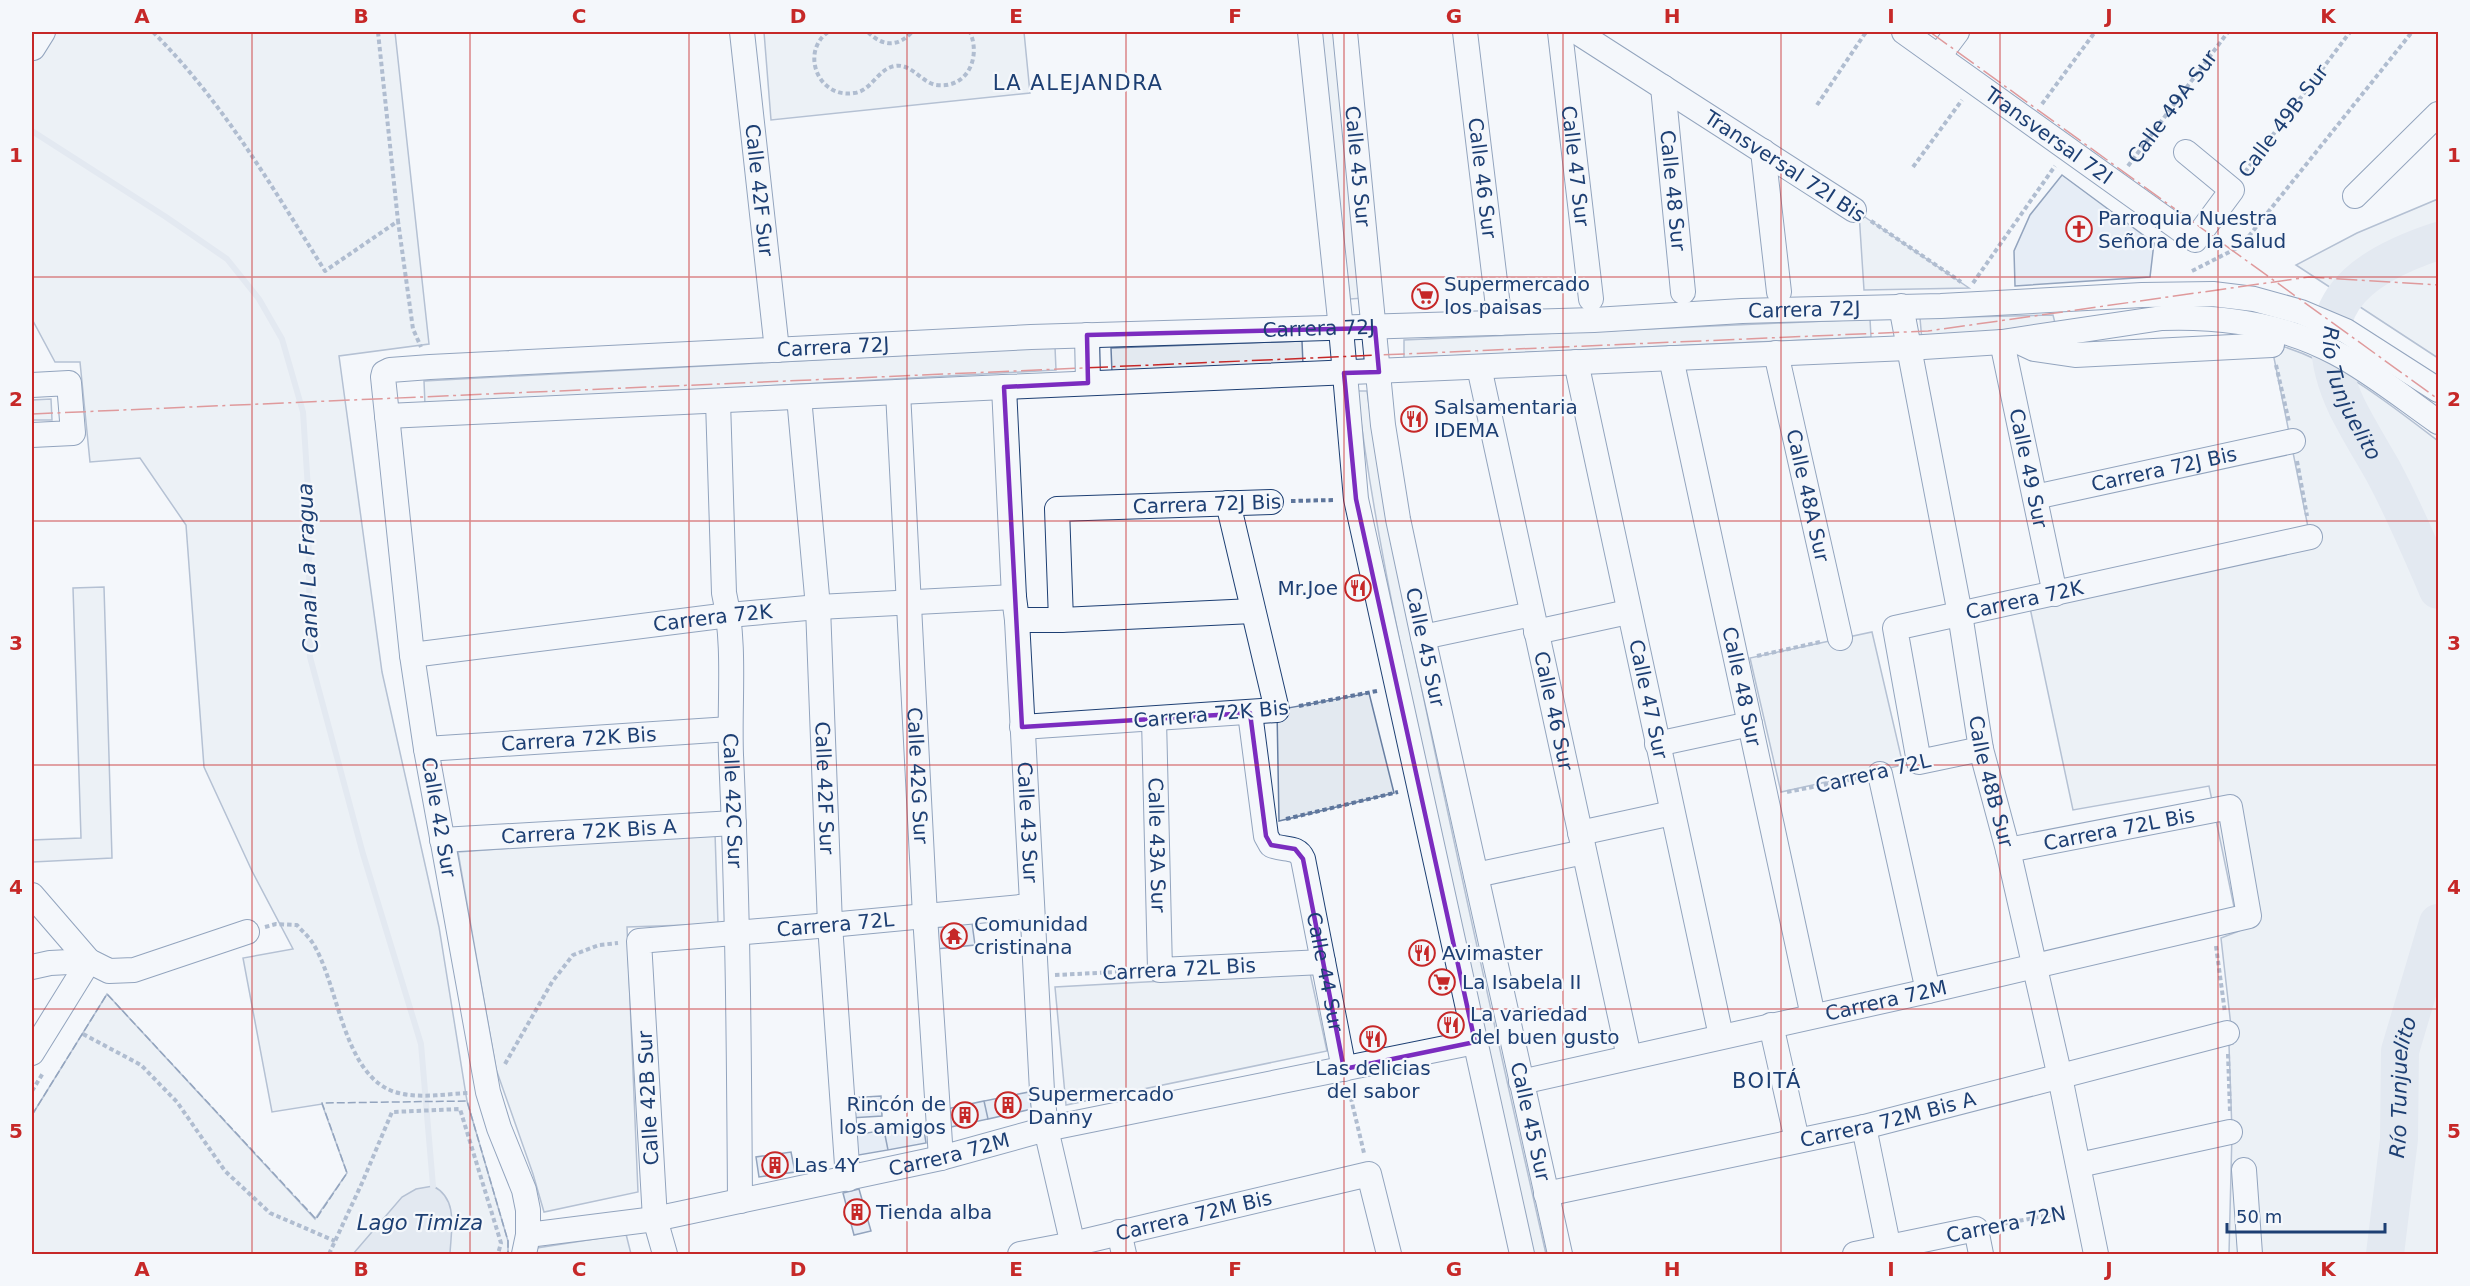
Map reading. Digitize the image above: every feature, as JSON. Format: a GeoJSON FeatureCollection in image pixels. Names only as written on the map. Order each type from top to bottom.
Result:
{"type":"FeatureCollection","features":[{"type":"Feature","properties":{"kind":"street","name":"Calle 42F Sur"},"geometry":{"type":"LineString","coordinates":[[742,32],[777,350]]}},
{"type":"Feature","properties":{"kind":"street","name":"Calle 45 Sur"},"geometry":{"type":"LineString","coordinates":[[1310,32],[1356,499],[1522,1254]]}},
{"type":"Feature","properties":{"kind":"street","name":"Calle 45 Sur"},"geometry":{"type":"LineString","coordinates":[[1345,32],[1383,424],[1391,478],[1423,637],[1560,1254]]}},
{"type":"Feature","properties":{"kind":"street","name":"Calle 46 Sur"},"geometry":{"type":"LineString","coordinates":[[1465,32],[1500,323]]}},
{"type":"Feature","properties":{"kind":"street","name":"Calle 47 Sur"},"geometry":{"type":"LineString","coordinates":[[1560,32],[1591,299]]}},
{"type":"Feature","properties":{"kind":"street","name":"Transversal 72I Bis"},"geometry":{"type":"LineString","coordinates":[[1576,32],[1854,210]]}},
{"type":"Feature","properties":{"kind":"street","name":"Transversal 72I"},"geometry":{"type":"LineString","coordinates":[[1904,32],[2195,240]]}},
{"type":"Feature","properties":{"kind":"street"},"geometry":{"type":"LineString","coordinates":[[1939,56],[1957,32]]}},
{"type":"Feature","properties":{"kind":"street","name":"Calle 48 Sur"},"geometry":{"type":"LineString","coordinates":[[1663,87],[1683,292]]}},
{"type":"Feature","properties":{"kind":"street"},"geometry":{"type":"LineString","coordinates":[[2355,196],[2439,114]]}},
{"type":"Feature","properties":{"kind":"street"},"geometry":{"type":"LineString","coordinates":[[1763,151],[1779,292]]}},
{"type":"Feature","properties":{"kind":"street"},"geometry":{"type":"LineString","coordinates":[[2186,152],[2232,189]]}},
{"type":"Feature","properties":{"kind":"street","name":"Calle 49B Sur"},"geometry":{"type":"LineString","coordinates":[[2195,240],[2232,189]]}},
{"type":"Feature","properties":{"kind":"street","name":"Carrera 72J"},"geometry":{"type":"LineString","coordinates":[[384,373],[390,370],[430,367],[1087,335],[1375,328],[2183,293],[2254,299],[2310,316],[2346,331],[2439,390]]}},
{"type":"Feature","properties":{"kind":"street","name":"Calle 48B Sur"},"geometry":{"type":"LineString","coordinates":[[1901,306],[1960,614],[1981,749],[2008,850],[2060,1077],[2096,1254]]}},
{"type":"Feature","properties":{"kind":"street"},"geometry":{"type":"LineString","coordinates":[[387,416],[1908,348],[2010,341],[2163,318],[2188,317],[2251,324],[2295,335],[2336,352],[2439,422]]}},
{"type":"Feature","properties":{"kind":"street"},"geometry":{"type":"LineString","coordinates":[[1087,335],[1088,383]]}},
{"type":"Feature","properties":{"kind":"street"},"geometry":{"type":"LineString","coordinates":[[2010,341],[2034,349],[2075,355],[2272,345]]}},
{"type":"Feature","properties":{"kind":"street","name":"Calle 49 Sur"},"geometry":{"type":"LineString","coordinates":[[2010,341],[2035,497],[2055,594]]}},
{"type":"Feature","properties":{"kind":"street","name":"Calle 48A Sur"},"geometry":{"type":"LineString","coordinates":[[1776,353],[1840,638]]}},
{"type":"Feature","properties":{"kind":"street","name":"Calle 48 Sur"},"geometry":{"type":"LineString","coordinates":[[1671,358],[1813,1016]]}},
{"type":"Feature","properties":{"kind":"street","name":"Calle 47 Sur"},"geometry":{"type":"LineString","coordinates":[[1576,362],[1721,1036]]}},
{"type":"Feature","properties":{"kind":"street","name":"Calle 46 Sur"},"geometry":{"type":"LineString","coordinates":[[1479,367],[1629,1057]]}},
{"type":"Feature","properties":{"kind":"street","name":"Calle 42 Sur"},"geometry":{"type":"LineString","coordinates":[[384,373],[412,655],[426,749],[488,1092],[499,1128],[524,1190],[528,1210],[526,1245]]}},
{"type":"Feature","properties":{"kind":"street"},"geometry":{"type":"LineString","coordinates":[[32,385],[69,383],[74,433],[32,435]]}},
{"type":"Feature","properties":{"kind":"street","name":"Calle 43 Sur"},"geometry":{"type":"LineString","coordinates":[[1004,387],[1031,906],[1046,1129],[1074,1249]]}},
{"type":"Feature","properties":{"kind":"street","name":"Calle 42G Sur"},"geometry":{"type":"LineString","coordinates":[[898,392],[925,916],[941,1158]]}},
{"type":"Feature","properties":{"kind":"street","name":"Calle 42F Sur"},"geometry":{"type":"LineString","coordinates":[[799,397],[818,607],[830,925],[848,1179]]}},
{"type":"Feature","properties":{"kind":"street","name":"Calle 42C Sur"},"geometry":{"type":"LineString","coordinates":[[718,401],[724,593],[729,615],[730,729],[738,933],[740,1200]]}},
{"type":"Feature","properties":{"kind":"street","name":"Carrera 72J Bis"},"geometry":{"type":"LineString","coordinates":[[2035,497],[2294,441]]}},
{"type":"Feature","properties":{"kind":"street","name":"Carrera 72J Bis"},"geometry":{"type":"LineString","coordinates":[[1061,620],[1057,509],[1271,502]]}},
{"type":"Feature","properties":{"kind":"street"},"geometry":{"type":"LineString","coordinates":[[1228,503],[1277,710]]}},
{"type":"Feature","properties":{"kind":"street","name":"Carrera 72K"},"geometry":{"type":"LineString","coordinates":[[1919,762],[1895,628],[2310,537]]}},
{"type":"Feature","properties":{"kind":"street","name":"Carrera 72K"},"geometry":{"type":"LineString","coordinates":[[412,655],[729,615],[818,607],[910,603],[1015,608],[1061,620],[1253,612]]}},
{"type":"Feature","properties":{"kind":"street"},"geometry":{"type":"LineString","coordinates":[[1423,637],[1628,612]]}},
{"type":"Feature","properties":{"kind":"street","name":"Carrera 72K Bis"},"geometry":{"type":"LineString","coordinates":[[1022,727],[1277,710]]}},
{"type":"Feature","properties":{"kind":"street","name":"Calle 44 Sur"},"geometry":{"type":"LineString","coordinates":[[1250,713],[1266,836],[1271,845],[1295,849],[1303,859],[1344,1069]]}},
{"type":"Feature","properties":{"kind":"street","name":"Calle 43A Sur"},"geometry":{"type":"LineString","coordinates":[[1154,719],[1160,970]]}},
{"type":"Feature","properties":{"kind":"street"},"geometry":{"type":"LineString","coordinates":[[1657,744],[1750,724]]}},
{"type":"Feature","properties":{"kind":"street","name":"Carrera 72K Bis"},"geometry":{"type":"LineString","coordinates":[[426,749],[730,729]]}},
{"type":"Feature","properties":{"kind":"street","name":"Carrera 72L"},"geometry":{"type":"LineString","coordinates":[[1919,762],[1981,749]]}},
{"type":"Feature","properties":{"kind":"street"},"geometry":{"type":"LineString","coordinates":[[1880,774],[1928,991]]}},
{"type":"Feature","properties":{"kind":"street","name":"Carrera 72L Bis"},"geometry":{"type":"LineString","coordinates":[[2008,850],[2230,807],[2249,916]]}},
{"type":"Feature","properties":{"kind":"street"},"geometry":{"type":"LineString","coordinates":[[1476,875],[1672,813]]}},
{"type":"Feature","properties":{"kind":"street","name":"Carrera 72K Bis A"},"geometry":{"type":"LineString","coordinates":[[442,840],[734,823]]}},
{"type":"Feature","properties":{"kind":"street"},"geometry":{"type":"LineString","coordinates":[[32,895],[89,961],[109,971],[134,970],[247,932]]}},
{"type":"Feature","properties":{"kind":"street","name":"Carrera 72L"},"geometry":{"type":"LineString","coordinates":[[639,941],[1031,906]]}},
{"type":"Feature","properties":{"kind":"street","name":"Carrera 72M"},"geometry":{"type":"LineString","coordinates":[[1521,1082],[2249,916]]}},
{"type":"Feature","properties":{"kind":"street","name":"Calle 42B Sur"},"geometry":{"type":"LineString","coordinates":[[639,941],[655,1219],[665,1254]]}},
{"type":"Feature","properties":{"kind":"street"},"geometry":{"type":"LineString","coordinates":[[32,967],[50,963],[89,961]]}},
{"type":"Feature","properties":{"kind":"street"},"geometry":{"type":"LineString","coordinates":[[32,1053],[89,961]]}},
{"type":"Feature","properties":{"kind":"street","name":"Carrera 72L Bis"},"geometry":{"type":"LineString","coordinates":[[1160,970],[1323,962]]}},
{"type":"Feature","properties":{"kind":"street"},"geometry":{"type":"LineString","coordinates":[[1771,1025],[1797,1140]]}},
{"type":"Feature","properties":{"kind":"street","name":"Carrera 72M Bis A"},"geometry":{"type":"LineString","coordinates":[[1546,1194],[1864,1127],[2227,1033]]}},
{"type":"Feature","properties":{"kind":"street","name":"Carrera 72M"},"geometry":{"type":"LineString","coordinates":[[526,1245],[848,1179],[941,1158],[1046,1129],[1475,1042]]}},
{"type":"Feature","properties":{"kind":"street"},"geometry":{"type":"LineString","coordinates":[[1864,1127],[1889,1251]]}},
{"type":"Feature","properties":{"kind":"street"},"geometry":{"type":"LineString","coordinates":[[2079,1165],[2230,1132]]}},
{"type":"Feature","properties":{"kind":"street"},"geometry":{"type":"LineString","coordinates":[[2244,1170],[2250,1254]]}},
{"type":"Feature","properties":{"kind":"street"},"geometry":{"type":"LineString","coordinates":[[1370,1174],[1389,1254]]}},
{"type":"Feature","properties":{"kind":"street","name":"Carrera 72M Bis"},"geometry":{"type":"LineString","coordinates":[[1020,1254],[1122,1243],[1370,1174]]}},
{"type":"Feature","properties":{"kind":"street"},"geometry":{"type":"LineString","coordinates":[[1976,1229],[1981,1254]]}},
{"type":"Feature","properties":{"kind":"street","name":"Carrera 72N"},"geometry":{"type":"LineString","coordinates":[[1855,1254],[1889,1251],[1976,1229]]}},
{"type":"Feature","properties":{"kind":"path"},"geometry":{"type":"LineString","coordinates":[[153,32],[202,85],[233,128],[325,271],[398,221]]}},
{"type":"Feature","properties":{"kind":"path"},"geometry":{"type":"LineString","coordinates":[[378,32],[398,221],[413,329],[430,367]]}},
{"type":"Feature","properties":{"kind":"path"},"geometry":{"type":"LineString","coordinates":[[828,32],[817,42],[814,65],[817,75],[824,84],[833,91],[844,94],[865,89],[886,69],[897,65],[908,68],[926,81],[937,85],[958,80],[967,74],[976,53],[970,32]]}},
{"type":"Feature","properties":{"kind":"path"},"geometry":{"type":"LineString","coordinates":[[868,32],[882,43],[893,44],[903,41],[912,32]]}},
{"type":"Feature","properties":{"kind":"path"},"geometry":{"type":"LineString","coordinates":[[1817,105],[1866,32]]}},
{"type":"Feature","properties":{"kind":"path"},"geometry":{"type":"LineString","coordinates":[[2030,122],[2095,32]]}},
{"type":"Feature","properties":{"kind":"path","name":"Calle 49A Sur"},"geometry":{"type":"LineString","coordinates":[[2115,183],[2228,32]]}},
{"type":"Feature","properties":{"kind":"path","name":"Calle 49B Sur"},"geometry":{"type":"LineString","coordinates":[[2232,189],[2350,32]]}},
{"type":"Feature","properties":{"kind":"path"},"geometry":{"type":"LineString","coordinates":[[2182,275],[2241,246],[2412,32]]}},
{"type":"Feature","properties":{"kind":"path"},"geometry":{"type":"LineString","coordinates":[[1913,167],[1975,82]]}},
{"type":"Feature","properties":{"kind":"path","name":"Transversal 72I Bis"},"geometry":{"type":"LineString","coordinates":[[1854,210],[1969,288],[2068,149]]}},
{"type":"Feature","properties":{"kind":"path"},"geometry":{"type":"LineString","coordinates":[[2272,345],[2294,441],[2310,537]]}},
{"type":"Feature","properties":{"kind":"path","name":"Carrera 72J Bis"},"geometry":{"type":"LineString","coordinates":[[1271,502],[1356,499]]}},
{"type":"Feature","properties":{"kind":"path"},"geometry":{"type":"LineString","coordinates":[[1736,661],[1840,638]]}},
{"type":"Feature","properties":{"kind":"path","name":"Carrera 72K Bis"},"geometry":{"type":"LineString","coordinates":[[1277,710],[1398,687]]}},
{"type":"Feature","properties":{"kind":"path","name":"Carrera 72L"},"geometry":{"type":"LineString","coordinates":[[1765,796],[1880,774]]}},
{"type":"Feature","properties":{"kind":"path"},"geometry":{"type":"LineString","coordinates":[[1265,824],[1420,787]]}},
{"type":"Feature","properties":{"kind":"path"},"geometry":{"type":"LineString","coordinates":[[247,932],[276,924],[297,926],[312,942],[324,966],[345,1030],[356,1055],[371,1076],[392,1091],[407,1095],[449,1094]]}},
{"type":"Feature","properties":{"kind":"path"},"geometry":{"type":"LineString","coordinates":[[2213,925],[2227,1033],[2230,1132]]}},
{"type":"Feature","properties":{"kind":"path"},"geometry":{"type":"LineString","coordinates":[[488,1092],[552,982],[573,955],[599,945],[639,941]]}},
{"type":"Feature","properties":{"kind":"path","name":"Carrera 72L Bis"},"geometry":{"type":"LineString","coordinates":[[1035,976],[1160,970]]}},
{"type":"Feature","properties":{"kind":"path"},"geometry":{"type":"LineString","coordinates":[[83,1034],[141,1065],[177,1102],[225,1171],[270,1213],[335,1241]]}},
{"type":"Feature","properties":{"kind":"path"},"geometry":{"type":"LineString","coordinates":[[1344,1069],[1370,1174]]}},
{"type":"Feature","properties":{"kind":"path"},"geometry":{"type":"LineString","coordinates":[[328,1254],[392,1112],[460,1109],[501,1243],[498,1254]]}},
{"type":"Feature","properties":{"kind":"path","name":"Carrera 72N"},"geometry":{"type":"LineString","coordinates":[[1976,1229],[2087,1208]]}},
{"type":"Feature","properties":{"kind":"highlighted area"},"geometry":{"type":"Polygon","coordinates":[[[1375,328],[1379,372],[1344,373],[1356,499],[1475,1042],[1344,1069],[1303,859],[1295,849],[1271,845],[1266,836],[1250,713],[1022,727],[1004,387],[1088,383],[1087,335],[1375,328]]]}},
{"type":"Feature","properties":{"kind":"shaded area"},"geometry":{"type":"Polygon","coordinates":[[[32,32],[395,32],[429,344],[339,356],[382,672],[439,927],[467,1101],[508,1241],[508,1254],[32,1254],[32,1115],[107,994],[315,1219],[347,1173],[322,1104],[272,1112],[243,958],[293,949],[252,871],[204,767],[186,525],[140,458],[90,462],[80,362],[55,362],[32,319],[32,32]]]}},
{"type":"Feature","properties":{"kind":"shaded area"},"geometry":{"type":"Polygon","coordinates":[[[764,32],[1024,32],[1030,93],[771,120],[764,32]]]}},
{"type":"Feature","properties":{"kind":"shaded area"},"geometry":{"type":"Polygon","coordinates":[[[1319,32],[1334,32],[1364,298],[1350,299],[1319,32]]]}},
{"type":"Feature","properties":{"kind":"shaded area"},"geometry":{"type":"Polygon","coordinates":[[[2438,199],[2438,358],[2296,265],[2357,233],[2438,199]]]}},
{"type":"Feature","properties":{"kind":"shaded area"},"geometry":{"type":"Polygon","coordinates":[[[1859,213],[1969,288],[1864,290],[1859,213]]]}},
{"type":"Feature","properties":{"kind":"shaded area"},"geometry":{"type":"Polygon","coordinates":[[[2053,315],[2055,323],[1922,341],[1920,318],[2053,315]]]}},
{"type":"Feature","properties":{"kind":"shaded area"},"geometry":{"type":"Polygon","coordinates":[[[1870,319],[1871,337],[1404,358],[1404,340],[1870,319]]]}},
{"type":"Feature","properties":{"kind":"shaded area"},"geometry":{"type":"Polygon","coordinates":[[[1302,341],[1303,365],[1112,373],[1111,348],[1302,341]]]}},
{"type":"Feature","properties":{"kind":"shaded area"},"geometry":{"type":"Polygon","coordinates":[[[2271,343],[2316,360],[2359,383],[2438,441],[2438,1254],[2229,1254],[2232,1132],[2229,1045],[2233,1044],[2221,938],[2239,931],[2209,786],[2073,810],[2029,603],[2310,537],[2271,343]]]}},
{"type":"Feature","properties":{"kind":"shaded area"},"geometry":{"type":"Polygon","coordinates":[[[1055,347],[1056,370],[425,405],[424,381],[1055,347]]]}},
{"type":"Feature","properties":{"kind":"shaded area"},"geometry":{"type":"Polygon","coordinates":[[[1357,391],[1367,391],[1388,521],[1414,651],[1546,1254],[1533,1254],[1460,926],[1392,602],[1369,476],[1357,391]]]}},
{"type":"Feature","properties":{"kind":"shaded area"},"geometry":{"type":"Polygon","coordinates":[[[51,399],[52,420],[32,420],[32,400],[51,399]]]}},
{"type":"Feature","properties":{"kind":"shaded area"},"geometry":{"type":"Polygon","coordinates":[[[104,587],[112,858],[33,862],[32,840],[81,838],[73,588],[104,587]]]}},
{"type":"Feature","properties":{"kind":"shaded area"},"geometry":{"type":"Polygon","coordinates":[[[1872,632],[1903,765],[1781,792],[1750,658],[1872,632]]]}},
{"type":"Feature","properties":{"kind":"shaded area"},"geometry":{"type":"Polygon","coordinates":[[[1369,693],[1394,793],[1279,821],[1277,710],[1369,693]]]}},
{"type":"Feature","properties":{"kind":"shaded area"},"geometry":{"type":"Polygon","coordinates":[[[715,833],[718,924],[627,927],[638,1192],[544,1212],[496,1069],[458,852],[715,833]]]}},
{"type":"Feature","properties":{"kind":"shaded area"},"geometry":{"type":"Polygon","coordinates":[[[1310,973],[1327,1051],[1066,1105],[1055,987],[1310,973]]]}},
{"type":"Feature","properties":{"kind":"shaded area"},"geometry":{"type":"Polygon","coordinates":[[[626,1234],[631,1254],[536,1254],[537,1248],[626,1234]]]}},
{"type":"Feature","properties":{"kind":"water","name":"Lago Timiza"},"geometry":{"type":"Polygon","coordinates":[[[433,1186],[447,1199],[450,1207],[452,1225],[450,1254],[353,1254],[402,1197],[416,1189],[433,1186]]]}},
{"type":"Feature","properties":{"kind":"building","name":"Parroquia Nuestra Señora de la Salud"},"geometry":{"type":"Polygon","coordinates":[[[2062,175],[2154,243],[2150,277],[2015,286],[2014,251],[2030,215],[2062,175]]]}},
{"type":"Feature","properties":{"kind":"building","name":"Comunidad cristinana"},"geometry":{"type":"Polygon","coordinates":[[[972,923],[975,945],[936,949],[933,928],[972,923]]]}},
{"type":"Feature","properties":{"kind":"building","name":"Supermercado Danny"},"geometry":{"type":"Polygon","coordinates":[[[1029,1092],[1032,1109],[988,1119],[984,1101],[1029,1092]]]}},
{"type":"Feature","properties":{"kind":"building"},"geometry":{"type":"Polygon","coordinates":[[[881,1096],[882,1116],[850,1118],[849,1098],[881,1096]]]}},
{"type":"Feature","properties":{"kind":"building","name":"Rincón de los amigos"},"geometry":{"type":"Polygon","coordinates":[[[984,1101],[988,1119],[946,1128],[942,1110],[984,1101]]]}},
{"type":"Feature","properties":{"kind":"building"},"geometry":{"type":"Polygon","coordinates":[[[923,1124],[926,1143],[888,1150],[884,1130],[923,1124]]]}},
{"type":"Feature","properties":{"kind":"building"},"geometry":{"type":"Polygon","coordinates":[[[884,1130],[888,1150],[853,1156],[850,1136],[884,1130]]]}},
{"type":"Feature","properties":{"kind":"building","name":"Las 4Y"},"geometry":{"type":"Polygon","coordinates":[[[791,1152],[795,1172],[759,1177],[756,1157],[791,1152]]]}},
{"type":"Feature","properties":{"kind":"building","name":"Tienda alba"},"geometry":{"type":"Polygon","coordinates":[[[859,1189],[871,1231],[854,1235],[843,1193],[859,1189]]]}},
{"type":"Feature","properties":{"kind":"waterway","name":"Canal La Fragua"},"geometry":{"type":"LineString","coordinates":[[32,131],[227,259],[259,299],[282,339],[303,412],[308,489],[310,657],[363,854],[421,1044],[433,1186]]}},
{"type":"Feature","properties":{"kind":"waterway","name":"Río Tunjuelito"},"geometry":{"type":"LineString","coordinates":[[2438,241],[2381,265],[2360,281],[2343,299],[2333,320],[2330,345],[2334,374],[2347,407],[2398,500],[2438,590]]}},
{"type":"Feature","properties":{"kind":"waterway","name":"Río Tunjuelito"},"geometry":{"type":"LineString","coordinates":[[2385,1254],[2399,1139],[2400,1051],[2438,923]]}},
{"type":"Feature","properties":{"kind":"fence"},"geometry":{"type":"LineString","coordinates":[[32,1115],[107,994],[316,1219],[347,1173],[322,1103],[467,1101],[508,1241],[508,1254]]}},
{"type":"Feature","properties":{"kind":"power"},"geometry":{"type":"LineString","coordinates":[[1930,32],[2438,399]]}},
{"type":"Feature","properties":{"kind":"power"},"geometry":{"type":"LineString","coordinates":[[32,414],[1928,331],[2309,277],[2438,285]]}},
{"type":"Feature","properties":{"kind":"place","name":"Parroquia Nuestra Señora de la Salud"},"geometry":{"type":"Point","coordinates":[2079,229]}},
{"type":"Feature","properties":{"kind":"place","name":"Supermercado los paisas"},"geometry":{"type":"Point","coordinates":[1425,296]}},
{"type":"Feature","properties":{"kind":"place","name":"Salsamentaria IDEMA"},"geometry":{"type":"Point","coordinates":[1414,419]}},
{"type":"Feature","properties":{"kind":"place","name":"Mr.Joe"},"geometry":{"type":"Point","coordinates":[1358,588]}},
{"type":"Feature","properties":{"kind":"place","name":"Comunidad cristinana"},"geometry":{"type":"Point","coordinates":[954,936]}},
{"type":"Feature","properties":{"kind":"place","name":"Avimaster"},"geometry":{"type":"Point","coordinates":[1422,953]}},
{"type":"Feature","properties":{"kind":"place","name":"La Isabela II"},"geometry":{"type":"Point","coordinates":[1442,982]}},
{"type":"Feature","properties":{"kind":"place","name":"La variedad del buen gusto"},"geometry":{"type":"Point","coordinates":[1451,1025]}},
{"type":"Feature","properties":{"kind":"place","name":"Las delicias del sabor"},"geometry":{"type":"Point","coordinates":[1373,1039]}},
{"type":"Feature","properties":{"kind":"place","name":"Supermercado Danny"},"geometry":{"type":"Point","coordinates":[1008,1105]}},
{"type":"Feature","properties":{"kind":"place","name":"Rincón de los amigos"},"geometry":{"type":"Point","coordinates":[965,1115]}},
{"type":"Feature","properties":{"kind":"place","name":"Las 4Y"},"geometry":{"type":"Point","coordinates":[775,1165]}},
{"type":"Feature","properties":{"kind":"place","name":"Tienda alba"},"geometry":{"type":"Point","coordinates":[857,1212]}},
{"type":"Feature","properties":{"kind":"district","name":"LA ALEJANDRA"},"geometry":{"type":"Point","coordinates":[1078,83]}},
{"type":"Feature","properties":{"kind":"district","name":"BOITÁ"},"geometry":{"type":"Point","coordinates":[1767,1081]}}]}
